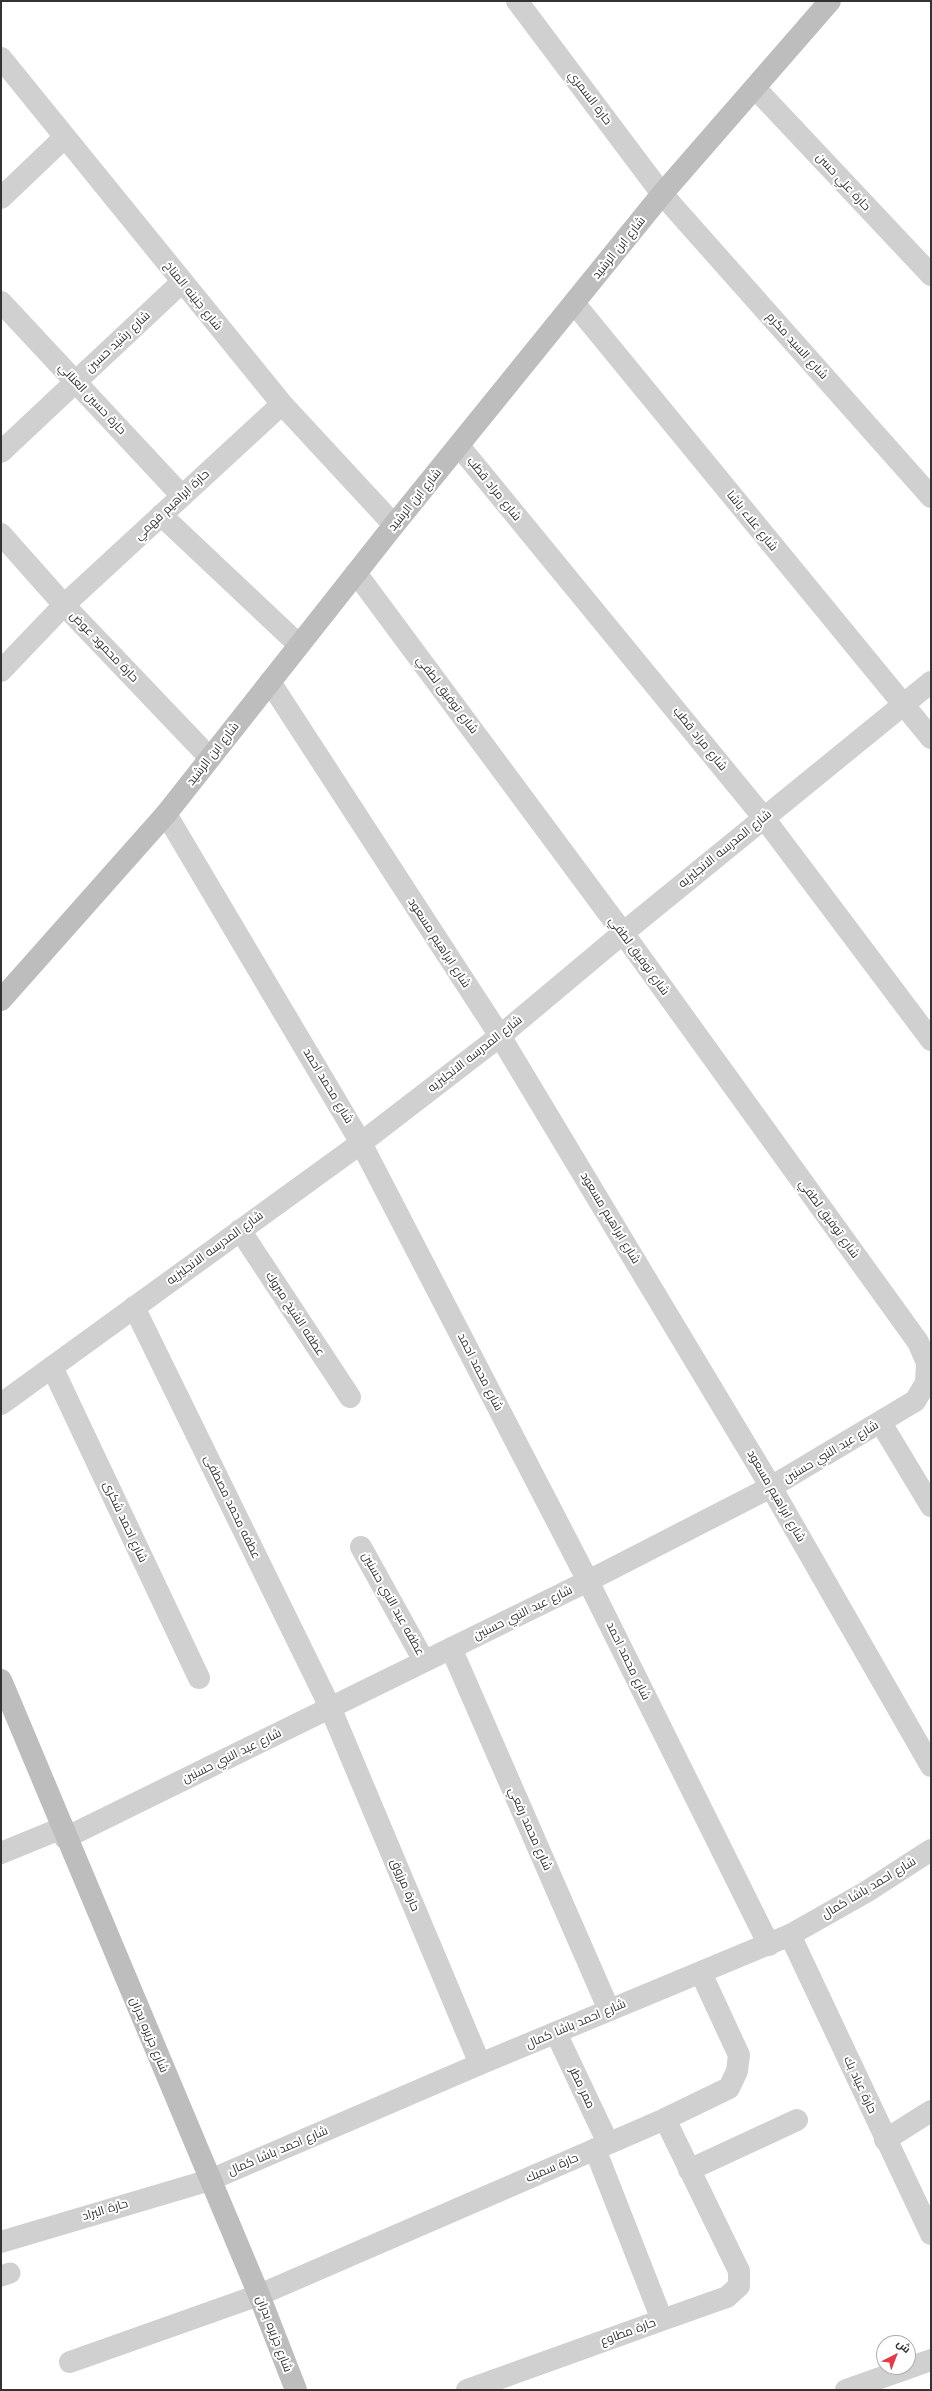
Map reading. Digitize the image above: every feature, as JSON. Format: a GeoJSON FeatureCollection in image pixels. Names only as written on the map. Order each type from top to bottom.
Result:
{"type":"FeatureCollection","features":[{"type":"Feature","properties":{"kind":"street","name":"حارة السمري"},"geometry":{"type":"LineString","coordinates":[[517,1],[662,194]]}},
{"type":"Feature","properties":{"kind":"street","name":"شارع ابن الرشيد"},"geometry":{"type":"LineString","coordinates":[[1,1000],[166,814],[394,525],[662,194],[830,1]]}},
{"type":"Feature","properties":{"kind":"street","name":"شارع جنينه المناخ"},"geometry":{"type":"LineString","coordinates":[[1,58],[282,404],[394,525]]}},
{"type":"Feature","properties":{"kind":"street","name":"حارة علي حسن"},"geometry":{"type":"LineString","coordinates":[[755,88],[931,275]]}},
{"type":"Feature","properties":{"kind":"street"},"geometry":{"type":"LineString","coordinates":[[1,198],[65,137]]}},
{"type":"Feature","properties":{"kind":"street","name":"شارع السيد مكرم"},"geometry":{"type":"LineString","coordinates":[[662,194],[931,497]]}},
{"type":"Feature","properties":{"kind":"street","name":"شارع رشيد حسين"},"geometry":{"type":"LineString","coordinates":[[1,452],[182,282]]}},
{"type":"Feature","properties":{"kind":"street","name":"حارة حسين العناني"},"geometry":{"type":"LineString","coordinates":[[1,302],[182,496]]}},
{"type":"Feature","properties":{"kind":"street","name":"شارع علاء باشا"},"geometry":{"type":"LineString","coordinates":[[574,303],[931,738]]}},
{"type":"Feature","properties":{"kind":"street","name":"حارة ابراهيم فهمي"},"geometry":{"type":"LineString","coordinates":[[1,671],[64,605],[282,404]]}},
{"type":"Feature","properties":{"kind":"street","name":"شارع مراد قطب"},"geometry":{"type":"LineString","coordinates":[[459,446],[764,818],[931,1040]]}},
{"type":"Feature","properties":{"kind":"street"},"geometry":{"type":"LineString","coordinates":[[162,514],[299,645]]}},
{"type":"Feature","properties":{"kind":"street","name":"حارة محمود عوض"},"geometry":{"type":"LineString","coordinates":[[1,534],[64,605],[210,758]]}},
{"type":"Feature","properties":{"kind":"street","name":"شارع توفيق لطفي"},"geometry":{"type":"LineString","coordinates":[[356,573],[623,933],[918,1342]]}},
{"type":"Feature","properties":{"kind":"street","name":"شارع ابراهيم مسعود"},"geometry":{"type":"LineString","coordinates":[[270,682],[500,1036],[771,1487],[931,1766]]}},
{"type":"Feature","properties":{"kind":"street","name":"شارع المدرسه الانجليزيه"},"geometry":{"type":"LineString","coordinates":[[1,1404],[361,1143],[500,1036],[623,933],[931,682]]}},
{"type":"Feature","properties":{"kind":"street","name":"شارع محمد احمد"},"geometry":{"type":"LineString","coordinates":[[166,814],[361,1143],[588,1581],[769,1945]]}},
{"type":"Feature","properties":{"kind":"street","name":"عطفه الشيخ مبروك"},"geometry":{"type":"LineString","coordinates":[[240,1230],[350,1397]]}},
{"type":"Feature","properties":{"kind":"street","name":"عطفه محمد مصطفى"},"geometry":{"type":"LineString","coordinates":[[134,1307],[330,1707]]}},
{"type":"Feature","properties":{"kind":"street","name":"شارع عبد النبي حسنين"},"geometry":{"type":"LineString","coordinates":[[1,1854],[64,1833],[330,1707],[588,1581],[771,1487],[915,1401],[926,1383],[927,1363],[918,1342]]}},
{"type":"Feature","properties":{"kind":"street","name":"شارع احمد شكرى"},"geometry":{"type":"LineString","coordinates":[[52,1367],[199,1678]]}},
{"type":"Feature","properties":{"kind":"street"},"geometry":{"type":"LineString","coordinates":[[881,1422],[931,1506]]}},
{"type":"Feature","properties":{"kind":"street","name":"عطفه عبد النبي حسنين"},"geometry":{"type":"LineString","coordinates":[[361,1547],[424,1661]]}},
{"type":"Feature","properties":{"kind":"street","name":"شارع محمد رفعي"},"geometry":{"type":"LineString","coordinates":[[451,1648],[610,2010]]}},
{"type":"Feature","properties":{"kind":"street","name":"شارع جزيره بدران"},"geometry":{"type":"LineString","coordinates":[[1,1680],[259,2295],[296,2390]]}},
{"type":"Feature","properties":{"kind":"street","name":"حارة مرزوق"},"geometry":{"type":"LineString","coordinates":[[330,1707],[480,2064]]}},
{"type":"Feature","properties":{"kind":"street","name":"شارع احمد باشا كمال"},"geometry":{"type":"LineString","coordinates":[[210,2180],[480,2064],[769,1945],[790,1935],[866,1892],[931,1850]]}},
{"type":"Feature","properties":{"kind":"street","name":"حارة عياد بك"},"geometry":{"type":"LineString","coordinates":[[790,1935],[931,2234]]}},
{"type":"Feature","properties":{"kind":"street","name":"حارة سمبك"},"geometry":{"type":"LineString","coordinates":[[70,2362],[259,2295],[665,2119],[729,2088],[737,2071],[739,2055],[702,1973]]}},
{"type":"Feature","properties":{"kind":"street","name":"ممر مطر"},"geometry":{"type":"LineString","coordinates":[[556,2033],[601,2146]]}},
{"type":"Feature","properties":{"kind":"street"},"geometry":{"type":"LineString","coordinates":[[886,2140],[931,2111]]}},
{"type":"Feature","properties":{"kind":"street"},"geometry":{"type":"LineString","coordinates":[[662,2320],[727,2297],[739,2286],[739,2271],[665,2119]]}},
{"type":"Feature","properties":{"kind":"street"},"geometry":{"type":"LineString","coordinates":[[689,2170],[797,2120]]}},
{"type":"Feature","properties":{"kind":"street","name":"حارة مطاوع"},"geometry":{"type":"LineString","coordinates":[[467,2390],[662,2320],[601,2146]]}},
{"type":"Feature","properties":{"kind":"street","name":"حارة البراد"},"geometry":{"type":"LineString","coordinates":[[1,2242],[210,2180]]}},
{"type":"Feature","properties":{"kind":"street"},"geometry":{"type":"LineString","coordinates":[[846,2390],[931,2360]]}}]}
